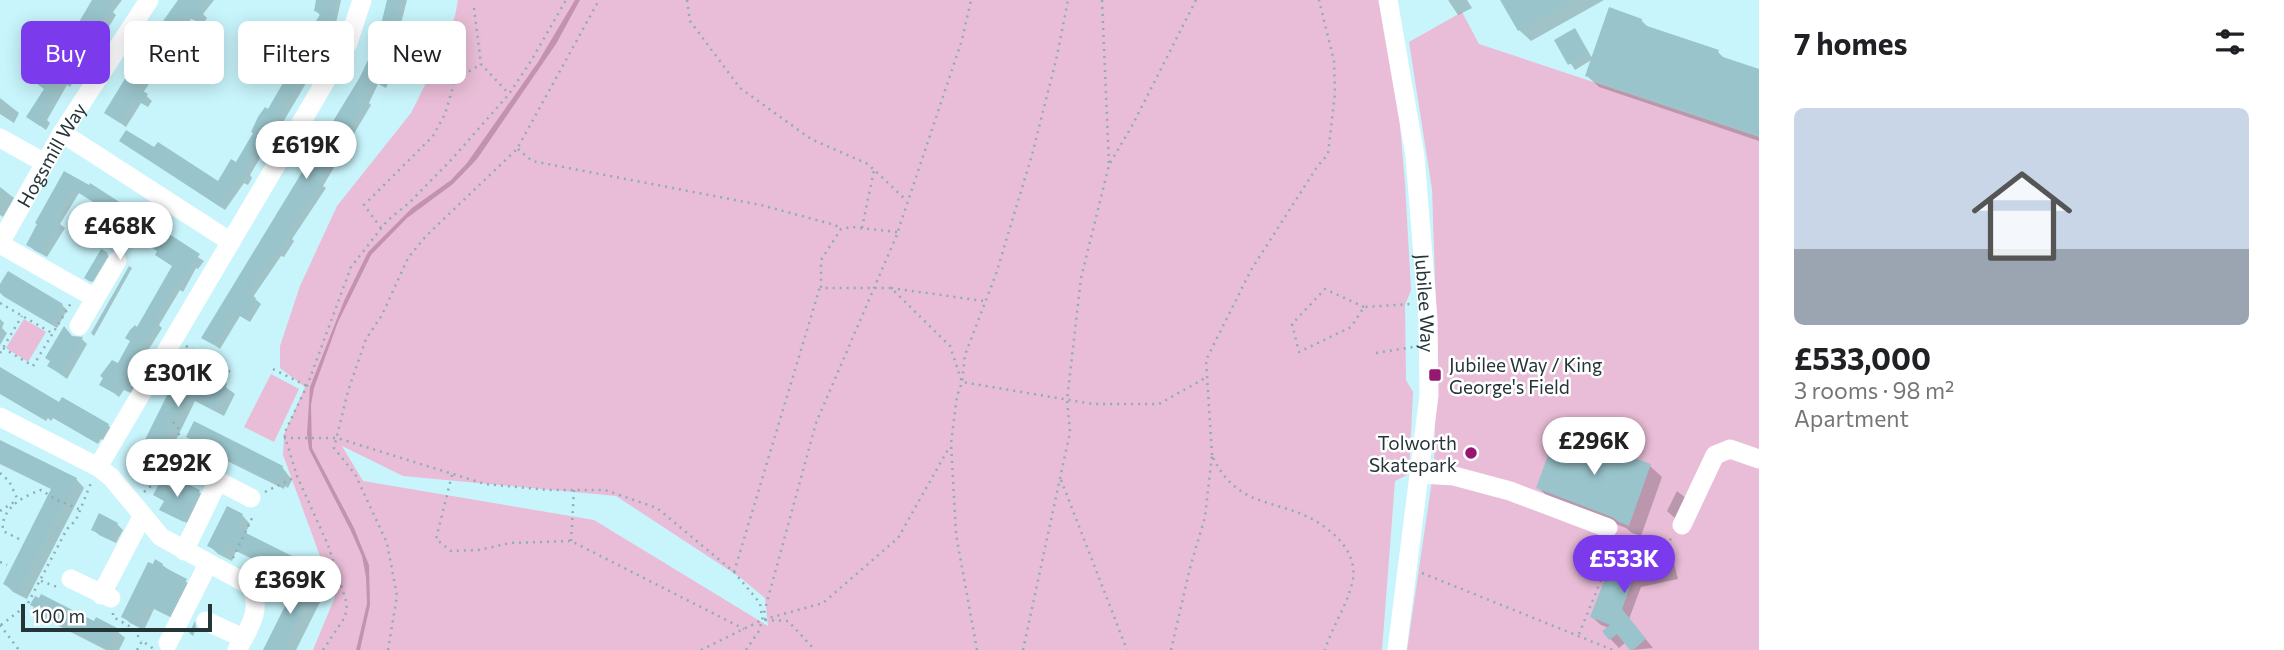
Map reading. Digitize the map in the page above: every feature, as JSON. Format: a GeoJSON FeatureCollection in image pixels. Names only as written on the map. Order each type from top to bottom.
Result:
{"type":"FeatureCollection","features":[{"type":"Feature","properties":{"kind":"street","name":"Hogsmill Way"},"geometry":{"type":"LineString","coordinates":[[0,243],[62,133],[149,0]]}},
{"type":"Feature","properties":{"kind":"street"},"geometry":{"type":"LineString","coordinates":[[98,467],[348,43],[362,0]]}},
{"type":"Feature","properties":{"kind":"street","name":"Jubilee Way"},"geometry":{"type":"LineString","coordinates":[[1388,0],[1415,156],[1429,319],[1429,395],[1397,650]]}},
{"type":"Feature","properties":{"kind":"street"},"geometry":{"type":"LineString","coordinates":[[62,133],[232,242]]}},
{"type":"Feature","properties":{"kind":"street"},"geometry":{"type":"LineString","coordinates":[[0,138],[44,163]]}},
{"type":"Feature","properties":{"kind":"street"},"geometry":{"type":"LineString","coordinates":[[0,243],[87,293]]}},
{"type":"Feature","properties":{"kind":"street"},"geometry":{"type":"LineString","coordinates":[[79,326],[87,293],[117,261]]}},
{"type":"Feature","properties":{"kind":"street"},"geometry":{"type":"LineString","coordinates":[[0,417],[98,467],[111,477],[161,537],[249,585],[254,592],[257,605],[255,615],[240,644],[205,621]]}},
{"type":"Feature","properties":{"kind":"street"},"geometry":{"type":"LineString","coordinates":[[1682,525],[1715,455],[1730,449],[1759,459]]}},
{"type":"Feature","properties":{"kind":"street"},"geometry":{"type":"LineString","coordinates":[[171,458],[251,499]]}},
{"type":"Feature","properties":{"kind":"street"},"geometry":{"type":"LineString","coordinates":[[1420,474],[1454,476],[1510,491],[1608,528]]}},
{"type":"Feature","properties":{"kind":"street"},"geometry":{"type":"LineString","coordinates":[[184,551],[218,481]]}},
{"type":"Feature","properties":{"kind":"street"},"geometry":{"type":"LineString","coordinates":[[71,579],[106,597],[142,517]]}},
{"type":"Feature","properties":{"kind":"street"},"geometry":{"type":"LineString","coordinates":[[162,647],[217,568]]}},
{"type":"Feature","properties":{"kind":"path"},"geometry":{"type":"LineString","coordinates":[[323,650],[345,617],[347,604],[328,545],[297,476],[284,438],[307,386],[351,267],[381,228],[452,159],[509,94],[566,0]]}},
{"type":"Feature","properties":{"kind":"path"},"geometry":{"type":"LineString","coordinates":[[388,650],[397,596],[387,544],[355,474],[334,448],[348,391],[366,339],[382,315],[408,258],[426,236],[517,149],[599,0]]}},
{"type":"Feature","properties":{"kind":"path"},"geometry":{"type":"LineString","coordinates":[[687,0],[690,21],[740,88],[811,139],[867,164],[907,202]]}},
{"type":"Feature","properties":{"kind":"path"},"geometry":{"type":"LineString","coordinates":[[746,650],[759,631],[816,423],[897,232],[962,40],[971,0]]}},
{"type":"Feature","properties":{"kind":"path"},"geometry":{"type":"LineString","coordinates":[[977,650],[956,534],[951,443],[957,396],[962,382],[965,355],[996,274],[1032,155],[1068,0]]}},
{"type":"Feature","properties":{"kind":"path"},"geometry":{"type":"LineString","coordinates":[[1023,650],[1070,432],[1067,400],[1081,278],[1109,165],[1102,0]]}},
{"type":"Feature","properties":{"kind":"path"},"geometry":{"type":"LineString","coordinates":[[1109,165],[1133,124],[1196,0]]}},
{"type":"Feature","properties":{"kind":"path"},"geometry":{"type":"LineString","coordinates":[[1171,650],[1189,568],[1205,517],[1212,455],[1206,360],[1251,270],[1328,154],[1335,93],[1334,61],[1319,0]]}},
{"type":"Feature","properties":{"kind":"path"},"geometry":{"type":"LineString","coordinates":[[474,8],[481,64],[509,94]]}},
{"type":"Feature","properties":{"kind":"path"},"geometry":{"type":"LineString","coordinates":[[381,228],[364,205],[433,136],[445,114],[455,80],[481,64]]}},
{"type":"Feature","properties":{"kind":"path"},"geometry":{"type":"LineString","coordinates":[[517,149],[533,161],[761,205],[835,225],[841,229],[862,228],[897,232]]}},
{"type":"Feature","properties":{"kind":"path"},"geometry":{"type":"LineString","coordinates":[[862,228],[874,170]]}},
{"type":"Feature","properties":{"kind":"path"},"geometry":{"type":"LineString","coordinates":[[841,229],[821,260],[821,288],[891,288],[984,301]]}},
{"type":"Feature","properties":{"kind":"path"},"geometry":{"type":"LineString","coordinates":[[734,572],[821,283]]}},
{"type":"Feature","properties":{"kind":"path"},"geometry":{"type":"LineString","coordinates":[[891,288],[950,345],[962,382]]}},
{"type":"Feature","properties":{"kind":"path"},"geometry":{"type":"LineString","coordinates":[[1364,307],[1351,327],[1298,352],[1292,324],[1325,289],[1364,307],[1418,304]]}},
{"type":"Feature","properties":{"kind":"path"},"geometry":{"type":"LineString","coordinates":[[3,348],[33,366],[52,333],[87,293]]}},
{"type":"Feature","properties":{"kind":"path"},"geometry":{"type":"LineString","coordinates":[[0,303],[52,333]]}},
{"type":"Feature","properties":{"kind":"path"},"geometry":{"type":"LineString","coordinates":[[0,353],[22,316]]}},
{"type":"Feature","properties":{"kind":"path"},"geometry":{"type":"LineString","coordinates":[[174,338],[232,373]]}},
{"type":"Feature","properties":{"kind":"path"},"geometry":{"type":"LineString","coordinates":[[1376,353],[1416,347]]}},
{"type":"Feature","properties":{"kind":"path"},"geometry":{"type":"LineString","coordinates":[[273,369],[307,386]]}},
{"type":"Feature","properties":{"kind":"path"},"geometry":{"type":"LineString","coordinates":[[962,382],[1093,404],[1159,404],[1207,377]]}},
{"type":"Feature","properties":{"kind":"path"},"geometry":{"type":"LineString","coordinates":[[284,438],[337,438],[485,484],[573,490],[604,489],[657,508],[734,572],[760,603],[762,620]]}},
{"type":"Feature","properties":{"kind":"path"},"geometry":{"type":"LineString","coordinates":[[701,650],[762,620],[823,603],[898,537],[951,443]]}},
{"type":"Feature","properties":{"kind":"path"},"geometry":{"type":"LineString","coordinates":[[1212,455],[1218,470],[1239,490],[1261,501],[1300,513],[1335,535],[1349,552],[1353,577],[1347,600],[1325,650]]}},
{"type":"Feature","properties":{"kind":"path"},"geometry":{"type":"LineString","coordinates":[[19,650],[0,625],[27,605],[67,529],[76,520],[98,467]]}},
{"type":"Feature","properties":{"kind":"path"},"geometry":{"type":"LineString","coordinates":[[0,473],[9,481],[18,500]]}},
{"type":"Feature","properties":{"kind":"path"},"geometry":{"type":"LineString","coordinates":[[452,474],[436,539],[451,551],[479,550],[510,542],[571,541],[744,629]]}},
{"type":"Feature","properties":{"kind":"path"},"geometry":{"type":"LineString","coordinates":[[217,568],[254,517],[251,499],[297,476]]}},
{"type":"Feature","properties":{"kind":"path"},"geometry":{"type":"LineString","coordinates":[[1060,478],[1128,650]]}},
{"type":"Feature","properties":{"kind":"path"},"geometry":{"type":"LineString","coordinates":[[0,511],[41,490],[81,510]]}},
{"type":"Feature","properties":{"kind":"path"},"geometry":{"type":"LineString","coordinates":[[571,541],[573,490]]}},
{"type":"Feature","properties":{"kind":"path"},"geometry":{"type":"LineString","coordinates":[[18,500],[8,511],[2,524],[3,531],[19,540]]}},
{"type":"Feature","properties":{"kind":"path"},"geometry":{"type":"LineString","coordinates":[[1579,634],[1617,541],[1668,542],[1682,525]]}},
{"type":"Feature","properties":{"kind":"path"},"geometry":{"type":"LineString","coordinates":[[0,562],[7,565]]}},
{"type":"Feature","properties":{"kind":"path"},"geometry":{"type":"LineString","coordinates":[[1407,568],[1579,634],[1613,650]]}},
{"type":"Feature","properties":{"kind":"path"},"geometry":{"type":"LineString","coordinates":[[106,597],[113,617],[131,627],[142,641],[162,647]]}},
{"type":"Feature","properties":{"kind":"path"},"geometry":{"type":"LineString","coordinates":[[762,620],[788,621],[815,650]]}},
{"type":"Feature","properties":{"kind":"path"},"geometry":{"type":"LineString","coordinates":[[138,650],[142,641]]}},
{"type":"Feature","properties":{"kind":"shaded area"},"geometry":{"type":"Polygon","coordinates":[[[458,0],[1381,0],[1396,81],[1405,183],[1411,290],[1405,305],[1406,380],[1413,392],[1409,474],[1395,481],[1382,650],[313,650],[335,597],[283,455],[284,434],[305,387],[280,368],[280,346],[300,286],[337,206],[411,113],[426,84],[466,84],[466,21],[453,21],[458,0]],[[342,446],[363,481],[594,520],[768,626],[765,598],[741,578],[616,496],[403,476],[342,446]]]}},
{"type":"Feature","properties":{"kind":"shaded area"},"geometry":{"type":"Polygon","coordinates":[[[575,0],[580,0],[556,44],[477,159],[453,184],[407,218],[371,255],[338,322],[314,388],[311,405],[312,448],[354,528],[369,565],[370,605],[360,650],[356,650],[367,604],[366,577],[362,556],[350,529],[309,449],[307,434],[310,387],[344,301],[368,252],[412,208],[451,180],[467,163],[538,62],[575,0]]]}},
{"type":"Feature","properties":{"kind":"shaded area"},"geometry":{"type":"Polygon","coordinates":[[[1462,12],[1479,44],[1759,137],[1759,650],[1407,650],[1434,467],[1437,339],[1432,189],[1409,42],[1462,12]]]}},
{"type":"Feature","properties":{"kind":"shaded area"},"geometry":{"type":"Polygon","coordinates":[[[24,319],[46,332],[28,362],[6,348],[24,319]]]}},
{"type":"Feature","properties":{"kind":"shaded area"},"geometry":{"type":"Polygon","coordinates":[[[271,374],[299,389],[274,442],[244,427],[271,374]]]}},
{"type":"Feature","properties":{"kind":"building"},"geometry":{"type":"Polygon","coordinates":[[[92,0],[113,0],[109,6],[112,8],[104,21],[80,21],[92,0]]]}},
{"type":"Feature","properties":{"kind":"building"},"geometry":{"type":"Polygon","coordinates":[[[178,0],[206,0],[198,8],[203,11],[197,19],[185,15],[180,21],[163,21],[178,0]]]}},
{"type":"Feature","properties":{"kind":"building"},"geometry":{"type":"Polygon","coordinates":[[[316,0],[336,0],[331,21],[316,21],[321,13],[314,11],[316,0]]]}},
{"type":"Feature","properties":{"kind":"building"},"geometry":{"type":"Polygon","coordinates":[[[387,0],[400,0],[395,21],[382,21],[387,0]]]}},
{"type":"Feature","properties":{"kind":"building"},"geometry":{"type":"Polygon","coordinates":[[[1500,0],[1573,0],[1518,31],[1500,0]]]}},
{"type":"Feature","properties":{"kind":"building"},"geometry":{"type":"Polygon","coordinates":[[[1609,7],[1642,19],[1641,24],[1719,50],[1717,55],[1759,69],[1759,135],[1585,76],[1609,7]]]}},
{"type":"Feature","properties":{"kind":"building"},"geometry":{"type":"Polygon","coordinates":[[[1575,28],[1589,53],[1568,65],[1554,40],[1575,28]]]}},
{"type":"Feature","properties":{"kind":"building"},"geometry":{"type":"Polygon","coordinates":[[[368,60],[368,84],[370,84],[364,97],[366,98],[319,180],[321,182],[306,207],[297,215],[278,253],[275,252],[247,292],[256,298],[244,318],[234,312],[214,345],[201,338],[368,60]]]}},
{"type":"Feature","properties":{"kind":"building"},"geometry":{"type":"Polygon","coordinates":[[[124,80],[124,84],[140,84],[138,88],[148,94],[142,103],[135,99],[120,123],[104,113],[124,80]]]}},
{"type":"Feature","properties":{"kind":"building"},"geometry":{"type":"Polygon","coordinates":[[[37,84],[60,84],[42,114],[46,116],[40,126],[26,117],[44,89],[37,84]]]}},
{"type":"Feature","properties":{"kind":"building"},"geometry":{"type":"Polygon","coordinates":[[[282,84],[297,84],[267,139],[264,137],[245,169],[248,171],[242,181],[238,178],[219,206],[119,141],[126,130],[154,147],[158,142],[218,181],[231,159],[236,162],[253,133],[251,132],[258,117],[265,107],[268,109],[282,84]]]}},
{"type":"Feature","properties":{"kind":"building"},"geometry":{"type":"Polygon","coordinates":[[[64,171],[89,185],[90,183],[200,254],[177,288],[174,286],[154,319],[158,321],[122,378],[131,383],[127,390],[118,385],[114,393],[99,385],[103,378],[100,376],[112,360],[118,363],[130,341],[125,338],[135,325],[137,327],[172,266],[155,255],[157,251],[145,243],[149,237],[73,189],[55,219],[60,222],[41,253],[26,245],[64,171]]]}},
{"type":"Feature","properties":{"kind":"building"},"geometry":{"type":"Polygon","coordinates":[[[101,249],[108,253],[91,282],[84,278],[101,249]]]}},
{"type":"Feature","properties":{"kind":"building"},"geometry":{"type":"Polygon","coordinates":[[[8,271],[63,304],[51,324],[0,293],[0,284],[8,271]]]}},
{"type":"Feature","properties":{"kind":"building"},"geometry":{"type":"Polygon","coordinates":[[[64,326],[72,336],[83,337],[61,374],[47,366],[50,361],[45,358],[64,326]]]}},
{"type":"Feature","properties":{"kind":"building"},"geometry":{"type":"Polygon","coordinates":[[[185,359],[227,384],[215,409],[186,394],[145,478],[130,470],[185,359]]]}},
{"type":"Feature","properties":{"kind":"building"},"geometry":{"type":"Polygon","coordinates":[[[0,367],[59,402],[62,397],[109,424],[101,438],[95,435],[92,440],[47,414],[40,417],[0,393],[0,367]]]}},
{"type":"Feature","properties":{"kind":"building"},"geometry":{"type":"Polygon","coordinates":[[[194,421],[283,466],[279,480],[276,479],[275,482],[186,437],[194,421]]]}},
{"type":"Feature","properties":{"kind":"building"},"geometry":{"type":"Polygon","coordinates":[[[1557,431],[1651,464],[1629,526],[1536,488],[1557,431]]]}},
{"type":"Feature","properties":{"kind":"building"},"geometry":{"type":"Polygon","coordinates":[[[0,440],[77,478],[18,592],[3,584],[52,487],[0,461],[0,440]]]}},
{"type":"Feature","properties":{"kind":"building"},"geometry":{"type":"Polygon","coordinates":[[[175,478],[200,490],[184,522],[159,510],[164,501],[153,495],[160,482],[170,487],[175,478]]]}},
{"type":"Feature","properties":{"kind":"building"},"geometry":{"type":"Polygon","coordinates":[[[227,506],[243,514],[236,528],[296,558],[288,574],[228,544],[223,554],[207,546],[227,506]]]}},
{"type":"Feature","properties":{"kind":"building"},"geometry":{"type":"Polygon","coordinates":[[[99,513],[118,523],[110,539],[91,530],[99,513]]]}},
{"type":"Feature","properties":{"kind":"building"},"geometry":{"type":"Polygon","coordinates":[[[1615,553],[1634,560],[1666,553],[1670,571],[1633,579],[1622,609],[1646,639],[1633,650],[1630,650],[1617,634],[1609,640],[1602,631],[1610,625],[1590,617],[1615,553]]]}},
{"type":"Feature","properties":{"kind":"building"},"geometry":{"type":"Polygon","coordinates":[[[155,559],[163,564],[162,566],[187,579],[169,614],[147,604],[137,625],[121,617],[148,562],[153,564],[155,559]]]}},
{"type":"Feature","properties":{"kind":"building"},"geometry":{"type":"Polygon","coordinates":[[[299,578],[315,586],[283,650],[263,650],[299,578]]]}},
{"type":"Feature","properties":{"kind":"building"},"geometry":{"type":"Polygon","coordinates":[[[41,594],[94,621],[96,617],[117,628],[108,648],[32,610],[34,607],[30,605],[35,596],[39,598],[41,594]]]}},
{"type":"Feature","properties":{"kind":"place","name":"Jubilee Way / King George's Field"},"geometry":{"type":"Point","coordinates":[1435,375]}},
{"type":"Feature","properties":{"kind":"place","name":"Tolworth Skatepark"},"geometry":{"type":"Point","coordinates":[1471,453]}}]}
